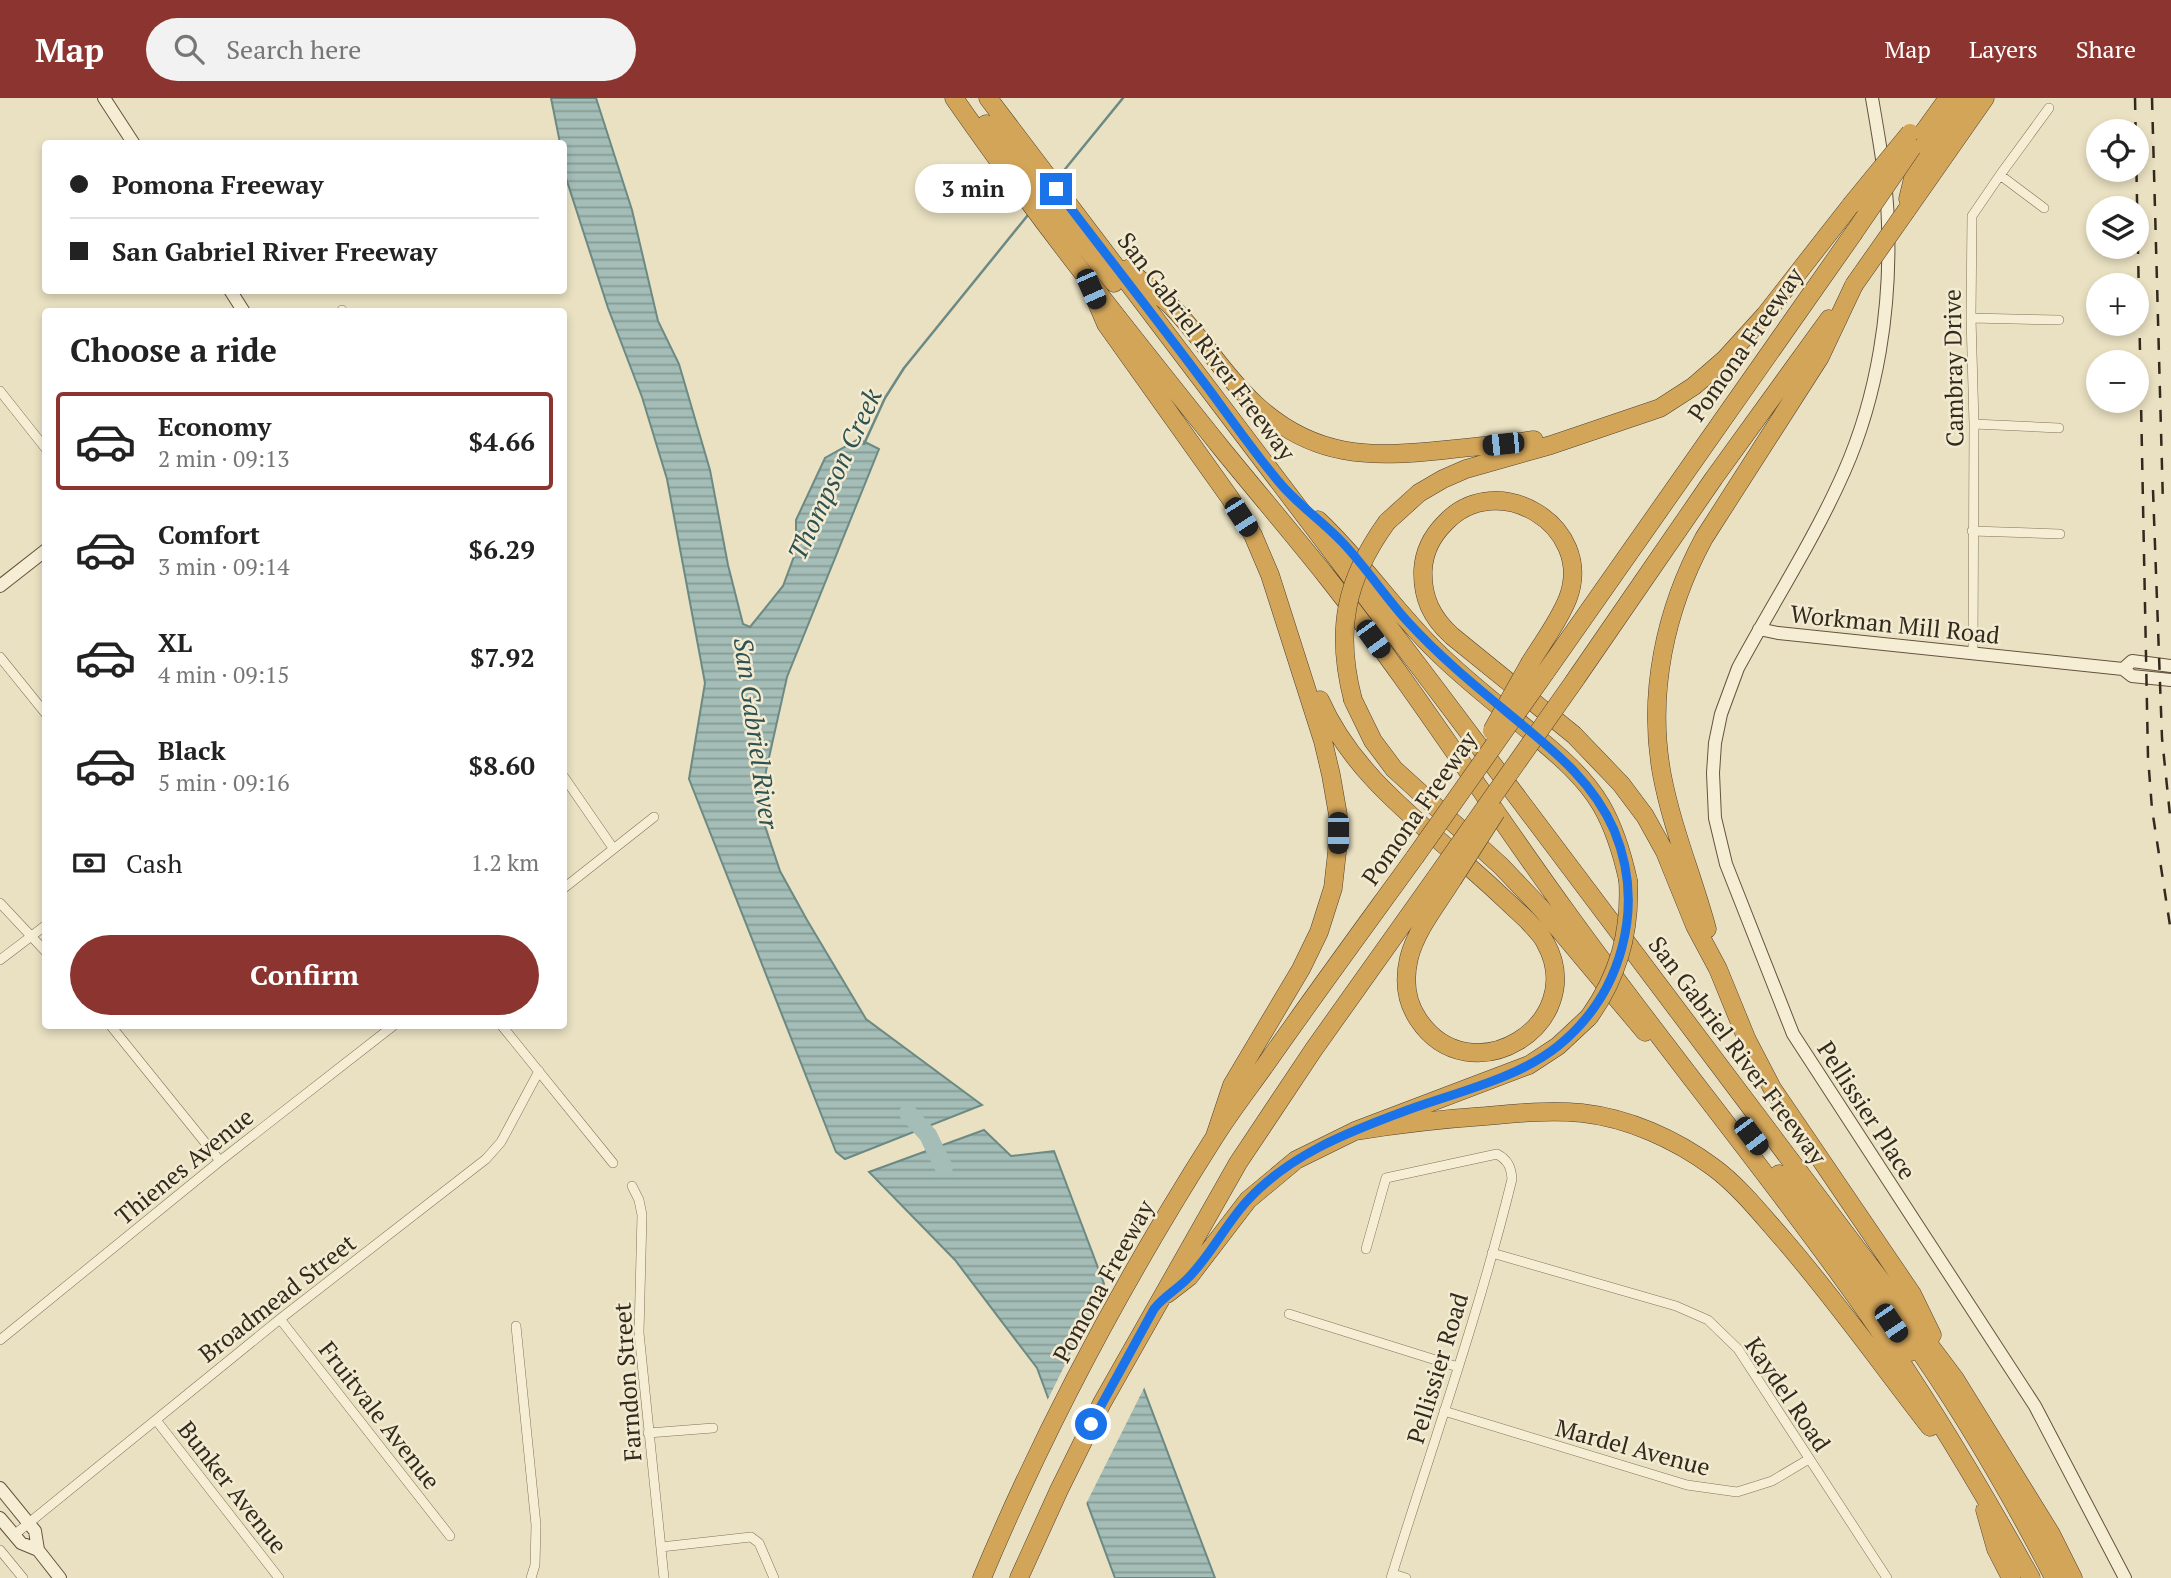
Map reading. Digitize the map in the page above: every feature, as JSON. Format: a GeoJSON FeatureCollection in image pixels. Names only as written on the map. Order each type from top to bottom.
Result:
{"type":"FeatureCollection","features":[{"type":"Feature","properties":{"kind":"highway","name":"San Gabriel River Freeway"},"geometry":{"type":"LineString","coordinates":[[954,98],[1015,158],[1078,242],[1083,271],[1222,449],[1329,580],[1571,918],[1878,1328],[1978,1483],[2031,1578]]}},
{"type":"Feature","properties":{"kind":"highway"},"geometry":{"type":"LineString","coordinates":[[968,98],[1015,158]]}},
{"type":"Feature","properties":{"kind":"highway"},"geometry":{"type":"LineString","coordinates":[[976,98],[1015,158]]}},
{"type":"Feature","properties":{"kind":"highway","name":"San Gabriel River Freeway"},"geometry":{"type":"LineString","coordinates":[[988,98],[1015,158],[1078,242],[1102,248],[1955,1378],[2051,1534],[2073,1578]]}},
{"type":"Feature","properties":{"kind":"highway"},"geometry":{"type":"LineString","coordinates":[[1723,1118],[1632,1018],[1541,908],[1501,866],[1388,762],[1373,741],[1353,700],[1343,652],[1346,609],[1357,570],[1375,538],[1419,493],[1465,469],[1551,445],[1660,408],[1726,359],[1765,315],[1851,205],[1911,141],[1940,98]]}},
{"type":"Feature","properties":{"kind":"highway","name":"Pomona Freeway"},"geometry":{"type":"LineString","coordinates":[[982,1578],[1009,1514],[1063,1402],[1137,1266],[1212,1141],[1446,814],[1537,668],[1853,234],[1911,141],[1948,98]]}},
{"type":"Feature","properties":{"kind":"highway"},"geometry":{"type":"LineString","coordinates":[[1906,211],[1914,174],[1968,98]]}},
{"type":"Feature","properties":{"kind":"highway"},"geometry":{"type":"LineString","coordinates":[[1019,1578],[1096,1415],[1240,1160],[1314,1049],[1445,878],[1714,478],[1985,98]]}},
{"type":"Feature","properties":{"kind":"highway"},"geometry":{"type":"LineString","coordinates":[[1078,242],[1210,419],[1222,449]]}},
{"type":"Feature","properties":{"kind":"highway"},"geometry":{"type":"LineString","coordinates":[[1078,242],[1597,917],[1887,1306],[1982,1449],[2027,1525],[2054,1578]]}},
{"type":"Feature","properties":{"kind":"highway"},"geometry":{"type":"LineString","coordinates":[[1102,248],[1172,307],[1253,403],[1293,433],[1318,445],[1375,455],[1402,454],[1586,433]]}},
{"type":"Feature","properties":{"kind":"highway"},"geometry":{"type":"LineString","coordinates":[[1083,271],[1106,324],[1230,498],[1253,535],[1270,575],[1323,741],[1338,815],[1338,852],[1333,888],[1319,932],[1301,969],[1232,1085],[1212,1141]]}},
{"type":"Feature","properties":{"kind":"highway"},"geometry":{"type":"LineString","coordinates":[[1718,969],[1662,775],[1657,742],[1657,707],[1664,645],[1671,616],[1692,560],[1820,357],[1854,285]]}},
{"type":"Feature","properties":{"kind":"highway"},"geometry":{"type":"LineString","coordinates":[[1158,1304],[1189,1278],[1252,1197],[1296,1160],[1355,1131],[1529,1065],[1558,1046],[1589,1017],[1612,979],[1628,919],[1628,880],[1622,855],[1613,827],[1601,804],[1584,781],[1564,760],[1456,670],[1429,644],[1403,617],[1343,543],[1280,484]]}},
{"type":"Feature","properties":{"kind":"highway"},"geometry":{"type":"LineString","coordinates":[[1537,668],[1569,597],[1572,578],[1570,557],[1564,541],[1552,524],[1523,505],[1503,501],[1470,505],[1452,515],[1438,529],[1429,544],[1423,562],[1422,582],[1431,613],[1439,625],[1574,735],[1621,784],[1645,816],[1665,852],[1695,926],[1718,969],[1747,1040],[1772,1088],[1912,1294],[1955,1378]]}},
{"type":"Feature","properties":{"kind":"highway"},"geometry":{"type":"LineString","coordinates":[[1288,630],[1325,713],[1351,755],[1406,812],[1528,921],[1544,940],[1554,971],[1554,989],[1549,1007],[1540,1024],[1511,1046],[1491,1052],[1453,1048],[1437,1040],[1413,1011],[1407,994],[1409,956],[1445,878]]}},
{"type":"Feature","properties":{"kind":"highway"},"geometry":{"type":"LineString","coordinates":[[1542,877],[1564,892],[1877,1303],[1979,1457],[2046,1578]]}},
{"type":"Feature","properties":{"kind":"highway"},"geometry":{"type":"LineString","coordinates":[[1355,1131],[1409,1122],[1535,1112],[1570,1112],[1625,1122],[1691,1151],[1716,1169],[1755,1206],[1808,1268],[1932,1430],[1960,1454]]}},
{"type":"Feature","properties":{"kind":"highway"},"geometry":{"type":"LineString","coordinates":[[1978,1483],[1996,1549],[2011,1578]]}},
{"type":"Feature","properties":{"kind":"main road"},"geometry":{"type":"LineString","coordinates":[[104,98],[131,140]]}},
{"type":"Feature","properties":{"kind":"main road","name":"Workman Mill Road"},"geometry":{"type":"LineString","coordinates":[[1872,98],[1888,222],[1886,307],[1878,366],[1868,408],[1844,471],[1814,532],[1759,629],[2123,669],[2133,677],[2171,680]]}},
{"type":"Feature","properties":{"kind":"main road"},"geometry":{"type":"LineString","coordinates":[[0,586],[42,553]]}},
{"type":"Feature","properties":{"kind":"main road","name":"Pellissier Place"},"geometry":{"type":"LineString","coordinates":[[1759,629],[1729,690],[1721,713],[1716,743],[1713,794],[1715,818],[1726,864],[1793,1034],[2035,1406],[2125,1578]]}},
{"type":"Feature","properties":{"kind":"main road","name":"Workman Mill Road"},"geometry":{"type":"LineString","coordinates":[[2123,669],[2132,662],[2171,666]]}},
{"type":"Feature","properties":{"kind":"main road"},"geometry":{"type":"LineString","coordinates":[[0,1489],[35,1531],[38,1550],[60,1578]]}},
{"type":"Feature","properties":{"kind":"main road"},"geometry":{"type":"LineString","coordinates":[[0,1517],[21,1543],[38,1550]]}},
{"type":"Feature","properties":{"kind":"street","name":"Cambray Drive"},"geometry":{"type":"LineString","coordinates":[[1973,653],[1972,216],[2049,108]]}},
{"type":"Feature","properties":{"kind":"street"},"geometry":{"type":"LineString","coordinates":[[2000,174],[2044,208]]}},
{"type":"Feature","properties":{"kind":"street"},"geometry":{"type":"LineString","coordinates":[[1971,318],[2059,320]]}},
{"type":"Feature","properties":{"kind":"street"},"geometry":{"type":"LineString","coordinates":[[0,391],[42,444]]}},
{"type":"Feature","properties":{"kind":"street"},"geometry":{"type":"LineString","coordinates":[[1974,424],[2059,428]]}},
{"type":"Feature","properties":{"kind":"street"},"geometry":{"type":"LineString","coordinates":[[1972,531],[2060,534]]}},
{"type":"Feature","properties":{"kind":"street"},"geometry":{"type":"LineString","coordinates":[[0,657],[42,709]]}},
{"type":"Feature","properties":{"kind":"street"},"geometry":{"type":"LineString","coordinates":[[567,781],[613,848]]}},
{"type":"Feature","properties":{"kind":"street"},"geometry":{"type":"LineString","coordinates":[[567,886],[654,817]]}},
{"type":"Feature","properties":{"kind":"street"},"geometry":{"type":"LineString","coordinates":[[0,903],[42,948]]}},
{"type":"Feature","properties":{"kind":"street"},"geometry":{"type":"LineString","coordinates":[[0,960],[42,928]]}},
{"type":"Feature","properties":{"kind":"street"},"geometry":{"type":"LineString","coordinates":[[113,1029],[220,1161]]}},
{"type":"Feature","properties":{"kind":"street","name":"Thienes Avenue"},"geometry":{"type":"LineString","coordinates":[[0,1339],[220,1161],[389,1029]]}},
{"type":"Feature","properties":{"kind":"street"},"geometry":{"type":"LineString","coordinates":[[505,1029],[612,1163]]}},
{"type":"Feature","properties":{"kind":"street","name":"Broadmead Street"},"geometry":{"type":"LineString","coordinates":[[14,1535],[280,1319],[486,1159],[501,1142],[539,1070]]}},
{"type":"Feature","properties":{"kind":"street","name":"Pellissier Road"},"geometry":{"type":"LineString","coordinates":[[1366,1249],[1386,1178],[1497,1154],[1503,1157],[1511,1168],[1512,1180],[1492,1253],[1392,1576]]}},
{"type":"Feature","properties":{"kind":"street","name":"Farndon Street"},"geometry":{"type":"LineString","coordinates":[[632,1186],[642,1215],[639,1333],[664,1578]]}},
{"type":"Feature","properties":{"kind":"street","name":"Kaydel Road"},"geometry":{"type":"LineString","coordinates":[[1492,1253],[1676,1306],[1708,1320],[1738,1349],[1886,1578]]}},
{"type":"Feature","properties":{"kind":"street"},"geometry":{"type":"LineString","coordinates":[[1289,1314],[1458,1367]]}},
{"type":"Feature","properties":{"kind":"street","name":"Fruitvale Avenue"},"geometry":{"type":"LineString","coordinates":[[280,1319],[450,1536]]}},
{"type":"Feature","properties":{"kind":"street"},"geometry":{"type":"LineString","coordinates":[[516,1326],[537,1525],[535,1564],[531,1578]]}},
{"type":"Feature","properties":{"kind":"street","name":"Mardel Avenue"},"geometry":{"type":"LineString","coordinates":[[1444,1411],[1687,1485],[1737,1492],[1772,1481],[1808,1459]]}},
{"type":"Feature","properties":{"kind":"street","name":"Bunker Avenue"},"geometry":{"type":"LineString","coordinates":[[156,1420],[279,1578]]}},
{"type":"Feature","properties":{"kind":"street"},"geometry":{"type":"LineString","coordinates":[[648,1433],[713,1428]]}},
{"type":"Feature","properties":{"kind":"street"},"geometry":{"type":"LineString","coordinates":[[661,1547],[751,1537],[759,1543],[774,1578]]}},
{"type":"Feature","properties":{"kind":"street"},"geometry":{"type":"LineString","coordinates":[[0,1550],[23,1578]]}},
{"type":"Feature","properties":{"kind":"street"},"geometry":{"type":"LineString","coordinates":[[1392,1576],[1406,1578]]}},
{"type":"Feature","properties":{"kind":"water"},"geometry":{"type":"Polygon","coordinates":[[[551,98],[596,98],[632,210],[658,321],[679,364],[710,470],[728,565],[743,624],[750,627],[783,586],[796,551],[796,520],[825,458],[859,439],[879,449],[787,677],[766,771],[763,820],[780,871],[866,1019],[982,1105],[845,1159],[836,1152],[689,779],[705,683],[667,479],[642,397],[608,308],[567,181],[567,140],[559,140],[551,98]]]}},
{"type":"Feature","properties":{"kind":"water"},"geometry":{"type":"Polygon","coordinates":[[[984,1130],[1011,1156],[1054,1151],[1215,1578],[1115,1578],[1037,1368],[955,1260],[869,1172],[984,1130]]]}},
{"type":"Feature","properties":{"kind":"pier"},"geometry":{"type":"Polygon","coordinates":[[[1107,1280],[1146,1384],[1085,1506],[1046,1403],[1107,1280]]]}},
{"type":"Feature","properties":{"kind":"waterway","name":"Thompson Creek"},"geometry":{"type":"LineString","coordinates":[[1057,179],[1123,98]]}},
{"type":"Feature","properties":{"kind":"waterway","name":"Thompson Creek"},"geometry":{"type":"LineString","coordinates":[[864,444],[885,398],[904,368],[1028,215]]}},
{"type":"Feature","properties":{"kind":"waterway","name":"San Gabriel River"},"geometry":{"type":"LineString","coordinates":[[908,1113],[928,1135],[944,1168]]}},
{"type":"Feature","properties":{"kind":"railway"},"geometry":{"type":"LineString","coordinates":[[2135,98],[2148,757],[2152,809],[2171,932]]}},
{"type":"Feature","properties":{"kind":"railway"},"geometry":{"type":"LineString","coordinates":[[2152,98],[2163,504]]}},
{"type":"Feature","properties":{"kind":"railway"},"geometry":{"type":"LineString","coordinates":[[2153,490],[2162,738],[2171,825]]}},
{"type":"Feature","properties":{"kind":"route"},"geometry":{"type":"LineString","coordinates":[[1056,189],[1280,484],[1343,543],[1403,617],[1436,652],[1564,760],[1590,788],[1616,836],[1628,880],[1629,898],[1626,936],[1619,960],[1612,979],[1589,1017],[1558,1046],[1529,1065],[1355,1131],[1296,1160],[1275,1176],[1248,1200],[1189,1278],[1162,1298],[1091,1424]]}}]}
